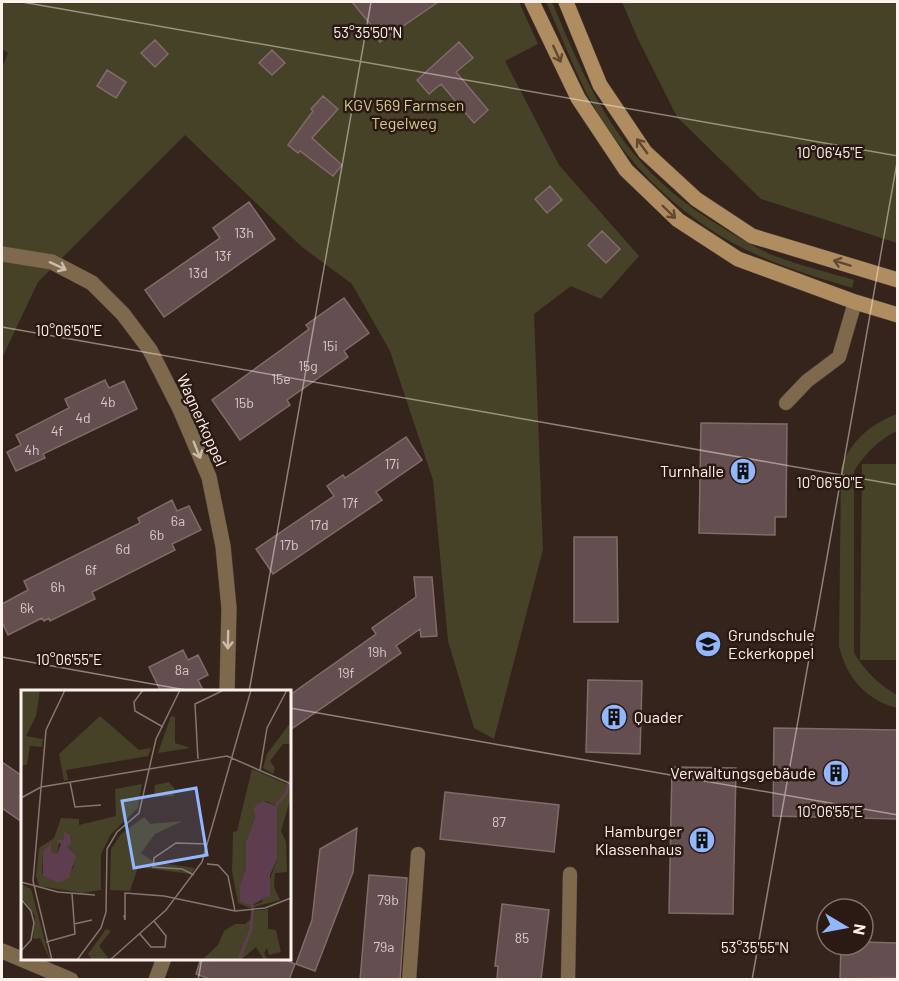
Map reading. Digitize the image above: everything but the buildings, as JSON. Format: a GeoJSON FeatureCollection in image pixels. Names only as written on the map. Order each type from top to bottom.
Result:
{"type":"FeatureCollection","features":[{"type":"Feature","properties":{"kind":"main road"},"geometry":{"type":"LineString","coordinates":[[532,2],[578,98],[626,170],[678,220],[738,259],[897,315]]}},
{"type":"Feature","properties":{"kind":"main road"},"geometry":{"type":"LineString","coordinates":[[566,2],[600,85],[645,152],[696,200],[752,236],[897,280]]}},
{"type":"Feature","properties":{"kind":"street","name":"Wagnerkoppel"},"geometry":{"type":"LineString","coordinates":[[2,254],[52,262],[92,283],[123,314],[150,350],[180,409],[209,477],[223,546],[229,608],[227,690]]}},
{"type":"Feature","properties":{"kind":"street"},"geometry":{"type":"LineString","coordinates":[[2,951],[21,959]]}},
{"type":"Feature","properties":{"kind":"street"},"geometry":{"type":"LineString","coordinates":[[23,960],[71,980]]}},
{"type":"Feature","properties":{"kind":"street"},"geometry":{"type":"LineString","coordinates":[[156,980],[163,960]]}},
{"type":"Feature","properties":{"kind":"lane"},"geometry":{"type":"LineString","coordinates":[[786,403],[807,381],[839,357],[855,302]]}},
{"type":"Feature","properties":{"kind":"lane"},"geometry":{"type":"LineString","coordinates":[[409,980],[418,854]]}},
{"type":"Feature","properties":{"kind":"lane"},"geometry":{"type":"LineString","coordinates":[[568,980],[570,874]]}},
{"type":"Feature","properties":{"kind":"green space","name":"KGV 569 Farmsen Tegelweg"},"geometry":{"type":"Polygon","coordinates":[[[2,2],[519,2],[538,44],[505,61],[559,165],[639,256],[601,299],[571,286],[534,314],[543,549],[494,739],[474,728],[448,641],[433,480],[390,351],[352,284],[302,247],[185,135],[38,282],[2,358],[2,68],[8,53],[2,49],[2,2]]]}},
{"type":"Feature","properties":{"kind":"green space"},"geometry":{"type":"Polygon","coordinates":[[[546,2],[552,2],[582,70],[615,129],[635,155],[659,180],[687,204],[752,245],[782,259],[854,280],[852,288],[780,265],[731,242],[706,227],[660,190],[621,147],[604,123],[583,86],[546,2]]]}},
{"type":"Feature","properties":{"kind":"green space"},"geometry":{"type":"Polygon","coordinates":[[[622,2],[897,2],[897,243],[761,199],[677,117],[622,2]]]}},
{"type":"Feature","properties":{"kind":"green space"},"geometry":{"type":"Polygon","coordinates":[[[897,414],[897,431],[873,448],[854,471],[854,653],[873,677],[897,695],[897,708],[876,699],[859,686],[847,668],[839,646],[841,468],[850,449],[863,434],[897,414]]]}},
{"type":"Feature","properties":{"kind":"green space"},"geometry":{"type":"Polygon","coordinates":[[[862,464],[897,464],[897,660],[860,660],[862,464]]]}},
{"type":"Feature","properties":{"kind":"place","name":"Turnhalle"},"geometry":{"type":"Point","coordinates":[743,471]}},
{"type":"Feature","properties":{"kind":"place","name":"Grundschule Eckerkoppel"},"geometry":{"type":"Point","coordinates":[708,644]}},
{"type":"Feature","properties":{"kind":"place","name":"Quader"},"geometry":{"type":"Point","coordinates":[614,717]}},
{"type":"Feature","properties":{"kind":"place","name":"Verwaltungsgebäude"},"geometry":{"type":"Point","coordinates":[836,773]}},
{"type":"Feature","properties":{"kind":"place","name":"Hamburger Klassenhaus"},"geometry":{"type":"Point","coordinates":[702,840]}}]}
